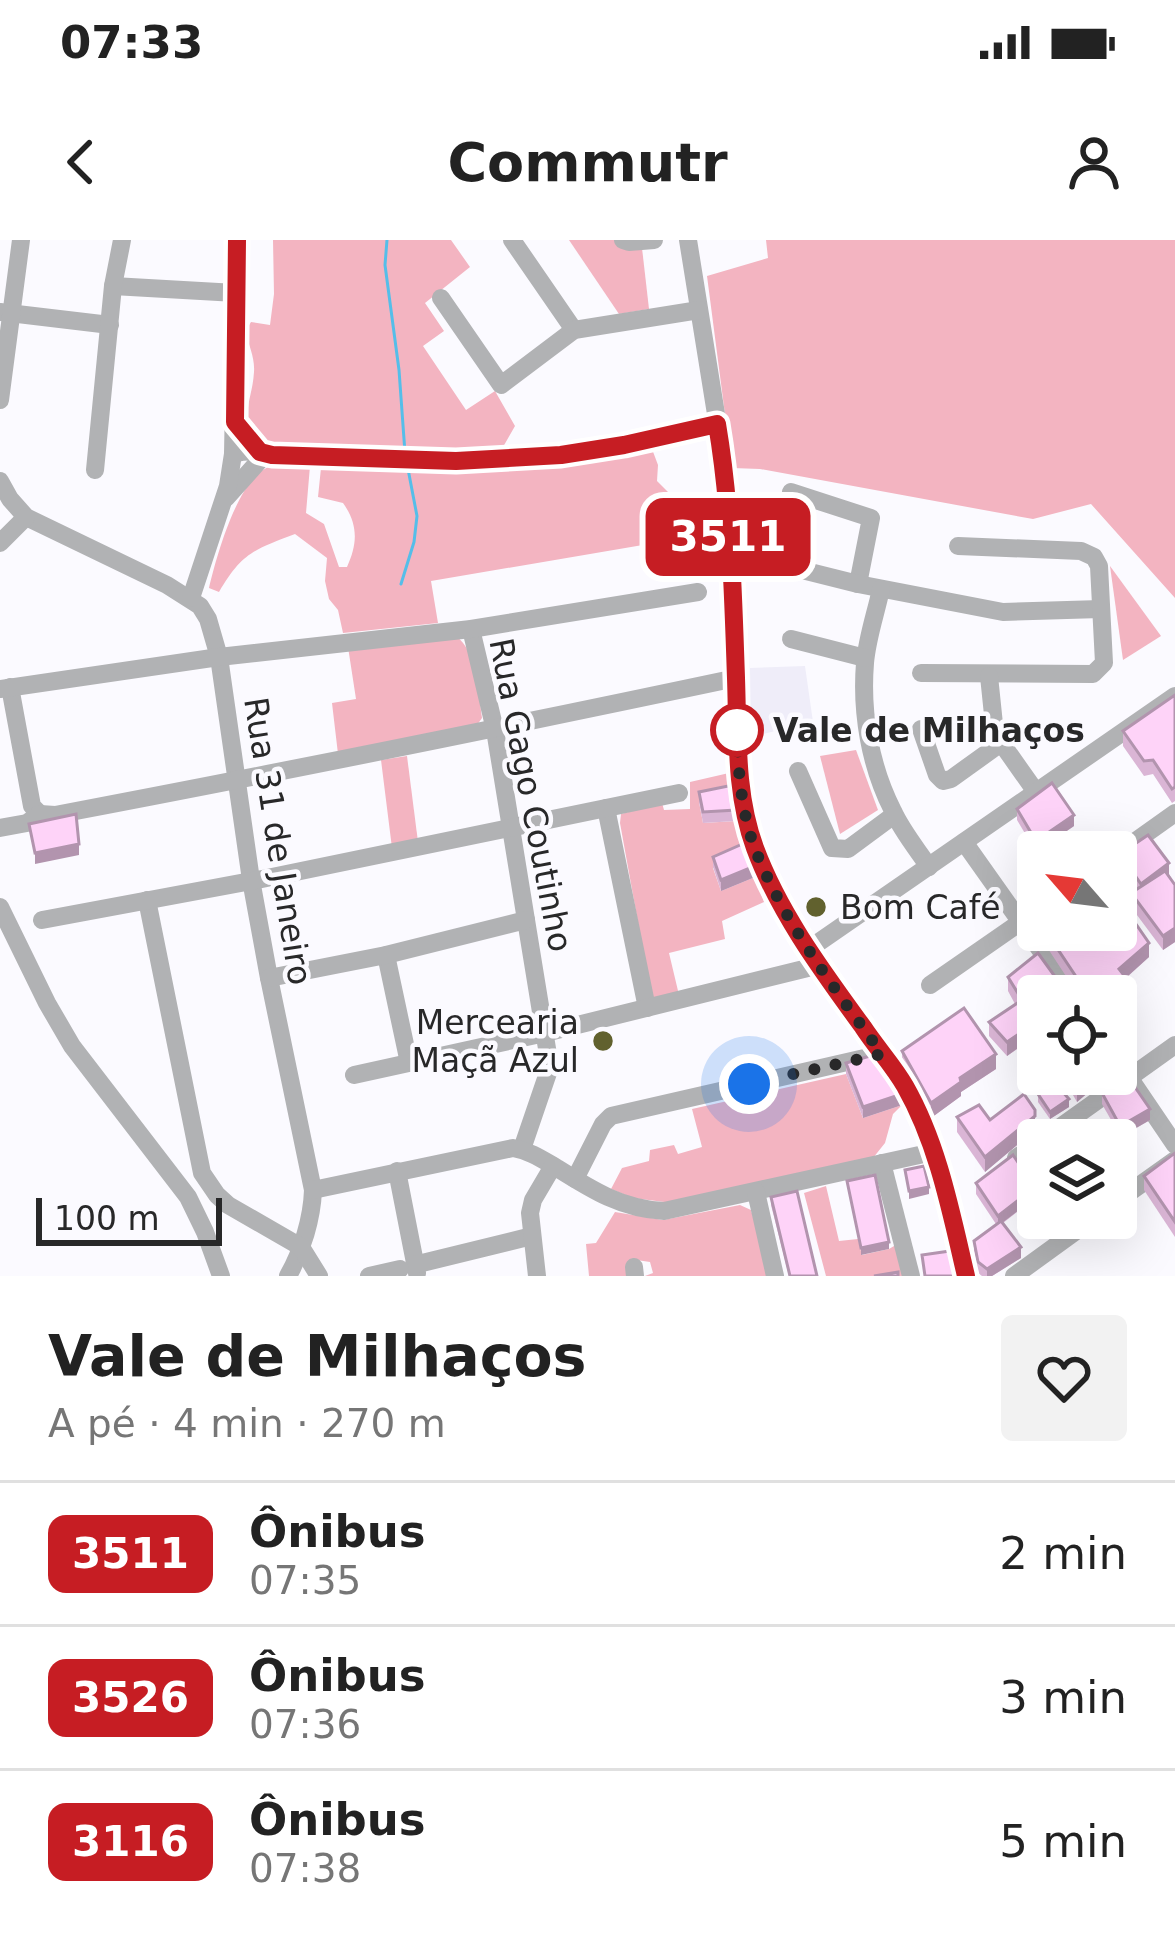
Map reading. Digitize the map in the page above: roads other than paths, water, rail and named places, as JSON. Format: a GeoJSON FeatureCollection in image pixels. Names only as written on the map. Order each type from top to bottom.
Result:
{"type":"FeatureCollection","features":[{"type":"Feature","properties":{"kind":"street"},"geometry":{"type":"LineString","coordinates":[[0,400],[6,313],[21,240]]}},
{"type":"Feature","properties":{"kind":"street"},"geometry":{"type":"LineString","coordinates":[[95,470],[122,240]]}},
{"type":"Feature","properties":{"kind":"street"},"geometry":{"type":"LineString","coordinates":[[0,481],[21,512],[191,598],[223,502],[233,454],[237,240]]}},
{"type":"Feature","properties":{"kind":"street"},"geometry":{"type":"LineString","coordinates":[[512,240],[574,330]]}},
{"type":"Feature","properties":{"kind":"street"},"geometry":{"type":"LineString","coordinates":[[622,240],[654,240]]}},
{"type":"Feature","properties":{"kind":"street"},"geometry":{"type":"LineString","coordinates":[[688,240],[717,424],[730,552],[738,770],[755,848],[782,905],[904,1084],[948,1197],[966,1276]]}},
{"type":"Feature","properties":{"kind":"street"},"geometry":{"type":"LineString","coordinates":[[113,286],[236,293]]}},
{"type":"Feature","properties":{"kind":"street"},"geometry":{"type":"LineString","coordinates":[[441,298],[501,386],[574,330],[699,310]]}},
{"type":"Feature","properties":{"kind":"street"},"geometry":{"type":"LineString","coordinates":[[6,313],[110,325]]}},
{"type":"Feature","properties":{"kind":"street"},"geometry":{"type":"LineString","coordinates":[[235,422],[264,456]]}},
{"type":"Feature","properties":{"kind":"street"},"geometry":{"type":"LineString","coordinates":[[233,454],[246,450],[264,456],[456,461],[561,455],[717,424]]}},
{"type":"Feature","properties":{"kind":"street"},"geometry":{"type":"LineString","coordinates":[[223,502],[264,456]]}},
{"type":"Feature","properties":{"kind":"street"},"geometry":{"type":"LineString","coordinates":[[791,492],[871,518],[858,584]]}},
{"type":"Feature","properties":{"kind":"street"},"geometry":{"type":"LineString","coordinates":[[0,533],[21,512]]}},
{"type":"Feature","properties":{"kind":"street"},"geometry":{"type":"LineString","coordinates":[[0,543],[21,512]]}},
{"type":"Feature","properties":{"kind":"street"},"geometry":{"type":"LineString","coordinates":[[920,673],[1098,673],[1104,661],[1097,560],[1087,553],[958,546]]}},
{"type":"Feature","properties":{"kind":"street"},"geometry":{"type":"LineString","coordinates":[[730,552],[858,584],[1008,613],[1101,608]]}},
{"type":"Feature","properties":{"kind":"street"},"geometry":{"type":"LineString","coordinates":[[881,589],[865,658],[870,744],[894,815],[929,867]]}},
{"type":"Feature","properties":{"kind":"street"},"geometry":{"type":"LineString","coordinates":[[471,629],[698,592]]}},
{"type":"Feature","properties":{"kind":"street","name":"Rua 31 de Janeiro"},"geometry":{"type":"LineString","coordinates":[[191,598],[208,619],[219,657],[251,880],[313,1190],[301,1247],[288,1276]]}},
{"type":"Feature","properties":{"kind":"street","name":"Rua Gago Coutinho"},"geometry":{"type":"LineString","coordinates":[[5,688],[219,657],[471,629],[495,730],[550,1071],[522,1149]]}},
{"type":"Feature","properties":{"kind":"street"},"geometry":{"type":"LineString","coordinates":[[791,639],[865,658]]}},
{"type":"Feature","properties":{"kind":"street"},"geometry":{"type":"LineString","coordinates":[[989,676],[995,734],[1036,792]]}},
{"type":"Feature","properties":{"kind":"street"},"geometry":{"type":"LineString","coordinates":[[0,828],[26,824],[40,814],[55,815],[495,730],[736,678]]}},
{"type":"Feature","properties":{"kind":"street"},"geometry":{"type":"LineString","coordinates":[[5,688],[32,806],[40,814]]}},
{"type":"Feature","properties":{"kind":"street"},"geometry":{"type":"LineString","coordinates":[[354,1075],[647,1008],[815,957],[929,867],[1175,696]]}},
{"type":"Feature","properties":{"kind":"street"},"geometry":{"type":"LineString","coordinates":[[922,729],[943,781],[1001,743]]}},
{"type":"Feature","properties":{"kind":"street"},"geometry":{"type":"LineString","coordinates":[[798,771],[832,848],[848,849],[894,815]]}},
{"type":"Feature","properties":{"kind":"street"},"geometry":{"type":"LineString","coordinates":[[42,920],[679,793]]}},
{"type":"Feature","properties":{"kind":"street"},"geometry":{"type":"LineString","coordinates":[[607,808],[647,1008]]}},
{"type":"Feature","properties":{"kind":"street"},"geometry":{"type":"LineString","coordinates":[[1137,840],[1175,813]]}},
{"type":"Feature","properties":{"kind":"street"},"geometry":{"type":"LineString","coordinates":[[964,842],[1017,901]]}},
{"type":"Feature","properties":{"kind":"street"},"geometry":{"type":"LineString","coordinates":[[147,900],[202,1173],[228,1205],[301,1247],[319,1276]]}},
{"type":"Feature","properties":{"kind":"street"},"geometry":{"type":"LineString","coordinates":[[0,908],[72,1046],[188,1197],[221,1276]]}},
{"type":"Feature","properties":{"kind":"street"},"geometry":{"type":"LineString","coordinates":[[269,978],[526,920]]}},
{"type":"Feature","properties":{"kind":"street"},"geometry":{"type":"LineString","coordinates":[[930,985],[1017,925]]}},
{"type":"Feature","properties":{"kind":"street"},"geometry":{"type":"LineString","coordinates":[[386,955],[409,1063]]}},
{"type":"Feature","properties":{"kind":"street"},"geometry":{"type":"LineString","coordinates":[[1137,1071],[1175,1045]]}},
{"type":"Feature","properties":{"kind":"street"},"geometry":{"type":"LineString","coordinates":[[575,1179],[610,1116],[882,1054]]}},
{"type":"Feature","properties":{"kind":"street"},"geometry":{"type":"LineString","coordinates":[[1137,1089],[1175,1145]]}},
{"type":"Feature","properties":{"kind":"street"},"geometry":{"type":"LineString","coordinates":[[1071,1119],[1104,1095]]}},
{"type":"Feature","properties":{"kind":"street"},"geometry":{"type":"LineString","coordinates":[[313,1190],[503,1148],[522,1149],[613,1201],[651,1210],[679,1209],[933,1152]]}},
{"type":"Feature","properties":{"kind":"street"},"geometry":{"type":"LineString","coordinates":[[1137,1187],[1175,1160]]}},
{"type":"Feature","properties":{"kind":"street"},"geometry":{"type":"LineString","coordinates":[[882,1163],[911,1276]]}},
{"type":"Feature","properties":{"kind":"street"},"geometry":{"type":"LineString","coordinates":[[537,1276],[531,1206],[553,1166]]}},
{"type":"Feature","properties":{"kind":"street"},"geometry":{"type":"LineString","coordinates":[[397,1171],[411,1270]]}},
{"type":"Feature","properties":{"kind":"street"},"geometry":{"type":"LineString","coordinates":[[756,1192],[775,1276]]}},
{"type":"Feature","properties":{"kind":"street"},"geometry":{"type":"LineString","coordinates":[[369,1276],[411,1270],[532,1236]]}},
{"type":"Feature","properties":{"kind":"street"},"geometry":{"type":"LineString","coordinates":[[1013,1276],[1065,1239]]}},
{"type":"Feature","properties":{"kind":"waterway"},"geometry":{"type":"LineString","coordinates":[[387,240],[385,265],[405,453]]}},
{"type":"Feature","properties":{"kind":"waterway"},"geometry":{"type":"LineString","coordinates":[[401,584],[417,516],[408,469]]}},
{"type":"Feature","properties":{"kind":"place","name":"Vale de Milhaços"},"geometry":{"type":"Point","coordinates":[737,730]}},
{"type":"Feature","properties":{"kind":"place","name":"Bom Café"},"geometry":{"type":"Point","coordinates":[816,907]}},
{"type":"Feature","properties":{"kind":"place","name":"Mercearia Maçã Azul"},"geometry":{"type":"Point","coordinates":[603,1041]}}]}
